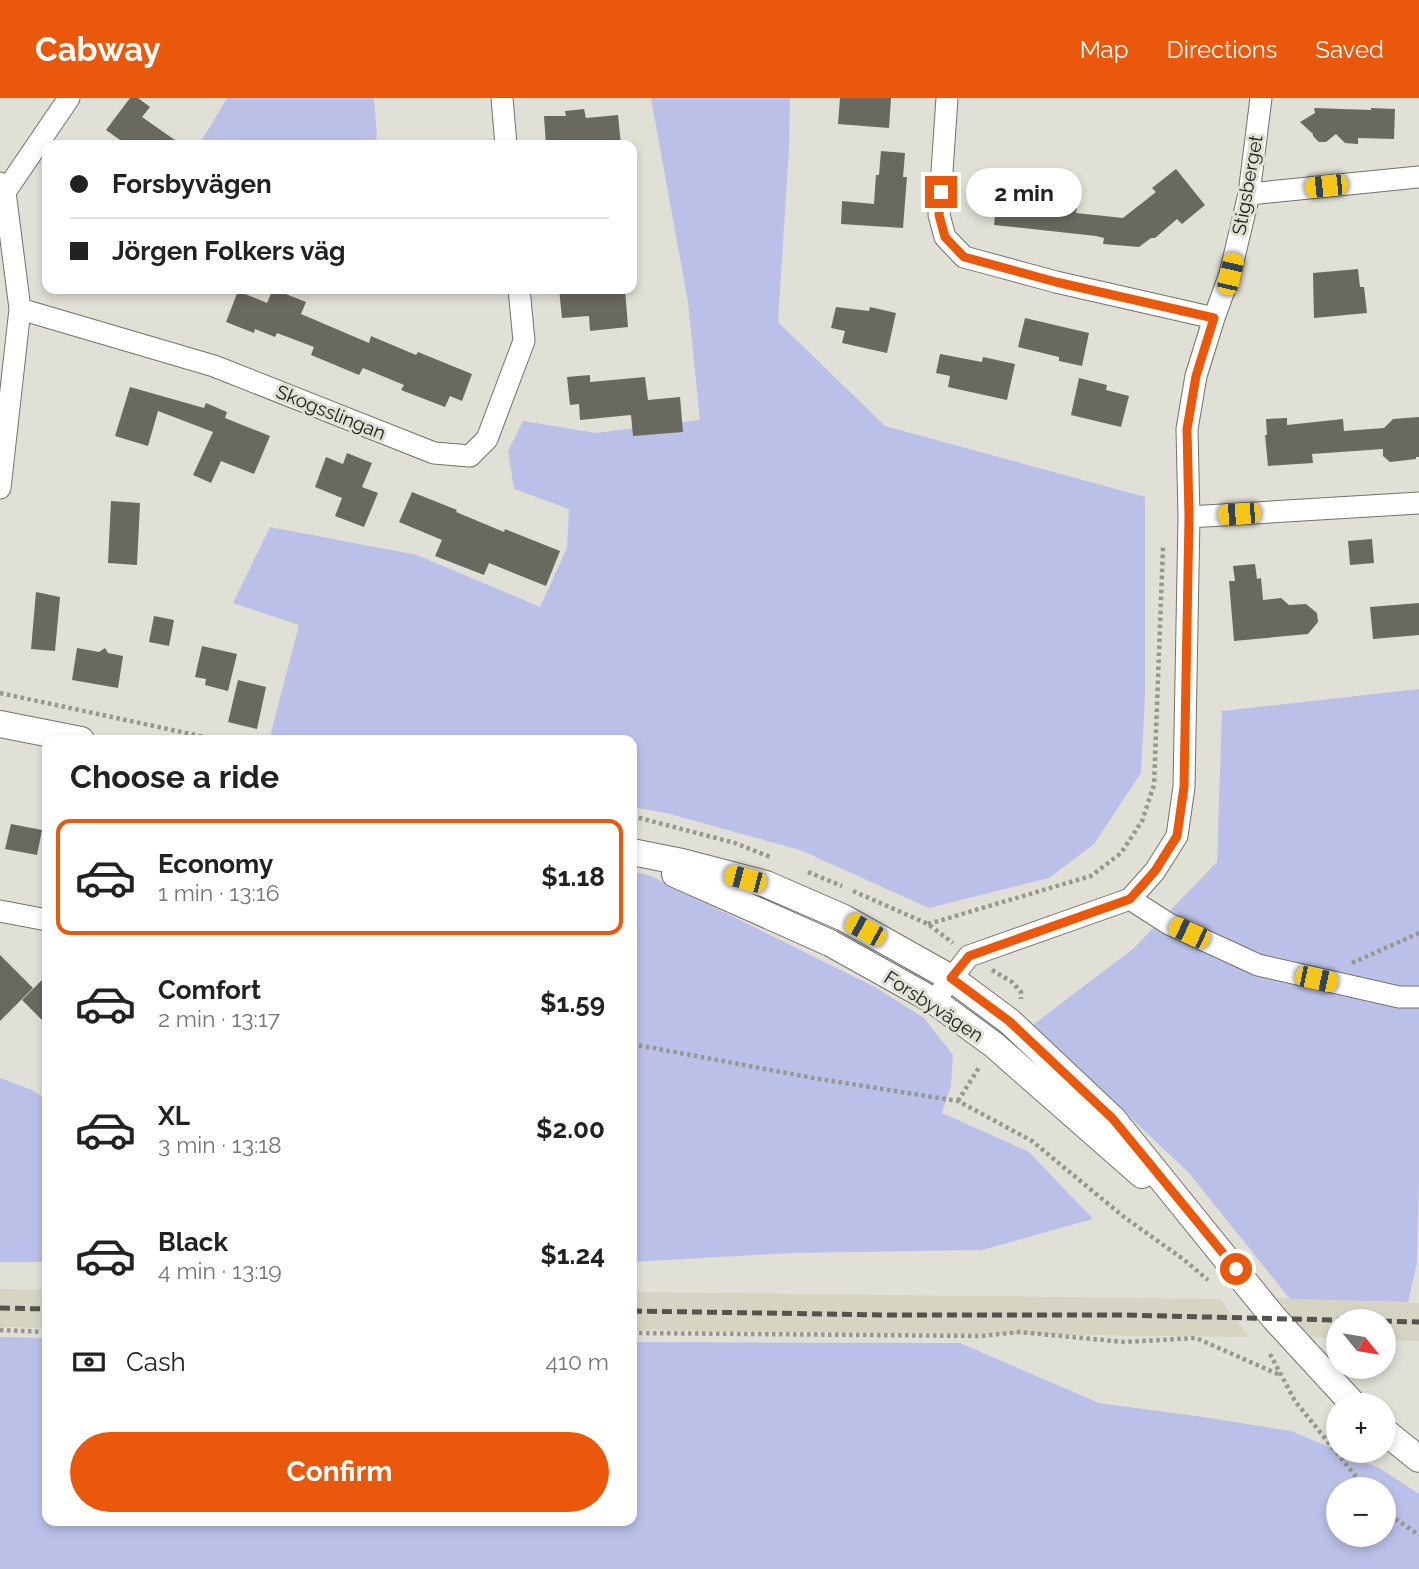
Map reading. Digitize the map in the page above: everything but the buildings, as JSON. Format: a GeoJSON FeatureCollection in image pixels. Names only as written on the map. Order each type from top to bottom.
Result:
{"type":"FeatureCollection","features":[{"type":"Feature","properties":{"kind":"street"},"geometry":{"type":"LineString","coordinates":[[0,488],[20,309],[2,188],[69,98]]}},
{"type":"Feature","properties":{"kind":"street"},"geometry":{"type":"LineString","coordinates":[[502,98],[506,140]]}},
{"type":"Feature","properties":{"kind":"street"},"geometry":{"type":"LineString","coordinates":[[947,98],[939,215],[945,237],[964,257],[1056,282],[1214,318]]}},
{"type":"Feature","properties":{"kind":"street","name":"Stigsberget"},"geometry":{"type":"LineString","coordinates":[[934,1001],[969,956],[1130,899],[1155,871],[1177,836],[1184,787],[1189,517],[1187,429],[1196,376],[1230,274],[1249,194],[1261,98]]}},
{"type":"Feature","properties":{"kind":"street"},"geometry":{"type":"LineString","coordinates":[[1249,194],[1419,177]]}},
{"type":"Feature","properties":{"kind":"street","name":"Skogsslingan"},"geometry":{"type":"LineString","coordinates":[[20,309],[214,366],[434,453],[470,456],[487,439],[524,341],[519,294]]}},
{"type":"Feature","properties":{"kind":"street"},"geometry":{"type":"LineString","coordinates":[[1189,517],[1419,503]]}},
{"type":"Feature","properties":{"kind":"street"},"geometry":{"type":"LineString","coordinates":[[0,724],[56,735]]}},
{"type":"Feature","properties":{"kind":"street","name":"Forsbyvägen"},"geometry":{"type":"LineString","coordinates":[[637,853],[766,884],[844,918],[951,978],[1009,1021],[1113,1119],[1274,1318],[1343,1393]]}},
{"type":"Feature","properties":{"kind":"street","name":"Forsbyvägen"},"geometry":{"type":"LineString","coordinates":[[637,861],[677,874],[830,943],[934,1001],[994,1045],[1194,1219]]}},
{"type":"Feature","properties":{"kind":"street"},"geometry":{"type":"LineString","coordinates":[[1130,899],[1169,924],[1258,965],[1399,997],[1419,997]]}},
{"type":"Feature","properties":{"kind":"street"},"geometry":{"type":"LineString","coordinates":[[0,911],[42,919]]}},
{"type":"Feature","properties":{"kind":"street"},"geometry":{"type":"LineString","coordinates":[[1396,1441],[1419,1459]]}},
{"type":"Feature","properties":{"kind":"path"},"geometry":{"type":"LineString","coordinates":[[928,924],[1091,876],[1121,853],[1142,821],[1154,785],[1164,535]]}},
{"type":"Feature","properties":{"kind":"path"},"geometry":{"type":"LineString","coordinates":[[0,693],[196,735]]}},
{"type":"Feature","properties":{"kind":"path"},"geometry":{"type":"LineString","coordinates":[[1316,979],[1419,933]]}},
{"type":"Feature","properties":{"kind":"path"},"geometry":{"type":"LineString","coordinates":[[637,1045],[813,1078],[958,1101],[1032,1141],[1124,1217],[1183,1259],[1211,1283]]}},
{"type":"Feature","properties":{"kind":"path"},"geometry":{"type":"LineString","coordinates":[[0,1330],[42,1332]]}},
{"type":"Feature","properties":{"kind":"path"},"geometry":{"type":"LineString","coordinates":[[637,1334],[982,1336],[1019,1332],[1124,1342],[1196,1338],[1282,1376]]}},
{"type":"Feature","properties":{"kind":"path"},"geometry":{"type":"LineString","coordinates":[[1263,1345],[1296,1401],[1356,1477]]}},
{"type":"Feature","properties":{"kind":"path"},"geometry":{"type":"LineString","coordinates":[[1396,1519],[1419,1535]]}},
{"type":"Feature","properties":{"kind":"shaded area"},"geometry":{"type":"Polygon","coordinates":[[[227,98],[374,98],[376,140],[202,140],[227,98]]]}},
{"type":"Feature","properties":{"kind":"shaded area"},"geometry":{"type":"Polygon","coordinates":[[[651,98],[790,98],[778,322],[885,426],[1145,497],[1145,697],[1141,773],[1094,844],[1049,878],[929,908],[800,850],[666,813],[637,808],[637,735],[270,735],[299,625],[233,603],[270,527],[417,555],[540,607],[567,548],[569,509],[514,489],[508,451],[523,421],[596,433],[700,420],[688,302],[651,98]]]}},
{"type":"Feature","properties":{"kind":"shaded area"},"geometry":{"type":"Polygon","coordinates":[[[1419,689],[1417,1263],[1408,1302],[1290,1299],[1189,1173],[1033,1025],[1134,948],[1217,862],[1222,711],[1419,689]]]}},
{"type":"Feature","properties":{"kind":"shaded area"},"geometry":{"type":"Polygon","coordinates":[[[637,872],[651,876],[875,987],[924,1018],[953,1055],[951,1086],[942,1113],[1029,1152],[1093,1219],[982,1250],[792,1253],[637,1262],[637,872]]]}},
{"type":"Feature","properties":{"kind":"shaded area"},"geometry":{"type":"Polygon","coordinates":[[[0,1078],[42,1097],[42,1262],[0,1262],[0,1078]]]}},
{"type":"Feature","properties":{"kind":"shaded area"},"geometry":{"type":"Polygon","coordinates":[[[0,1289],[42,1290],[42,1328],[0,1327],[0,1289]]]}},
{"type":"Feature","properties":{"kind":"shaded area"},"geometry":{"type":"Polygon","coordinates":[[[637,1292],[1220,1299],[1249,1337],[637,1330],[637,1292]]]}},
{"type":"Feature","properties":{"kind":"shaded area"},"geometry":{"type":"Polygon","coordinates":[[[1277,1298],[1419,1303],[1419,1341],[1396,1340],[1396,1309],[1326,1309],[1326,1338],[1306,1337],[1277,1298]]]}},
{"type":"Feature","properties":{"kind":"shaded area"},"geometry":{"type":"Polygon","coordinates":[[[0,1337],[42,1338],[42,1526],[637,1526],[637,1342],[960,1343],[1099,1403],[1291,1431],[1326,1446],[1326,1463],[1367,1463],[1393,1477],[1326,1477],[1326,1547],[1396,1547],[1396,1479],[1419,1494],[1419,1569],[0,1569],[0,1337]]]}},
{"type":"Feature","properties":{"kind":"railway"},"geometry":{"type":"LineString","coordinates":[[0,1308],[42,1309]]}},
{"type":"Feature","properties":{"kind":"railway"},"geometry":{"type":"LineString","coordinates":[[637,1311],[1122,1315],[1419,1322]]}},
{"type":"Feature","properties":{"kind":"route"},"geometry":{"type":"LineString","coordinates":[[941,192],[939,215],[945,237],[964,257],[1056,282],[1214,318],[1196,376],[1187,429],[1189,517],[1184,787],[1177,836],[1155,871],[1130,899],[969,956],[951,978],[1009,1021],[1113,1119],[1236,1269]]}}]}
